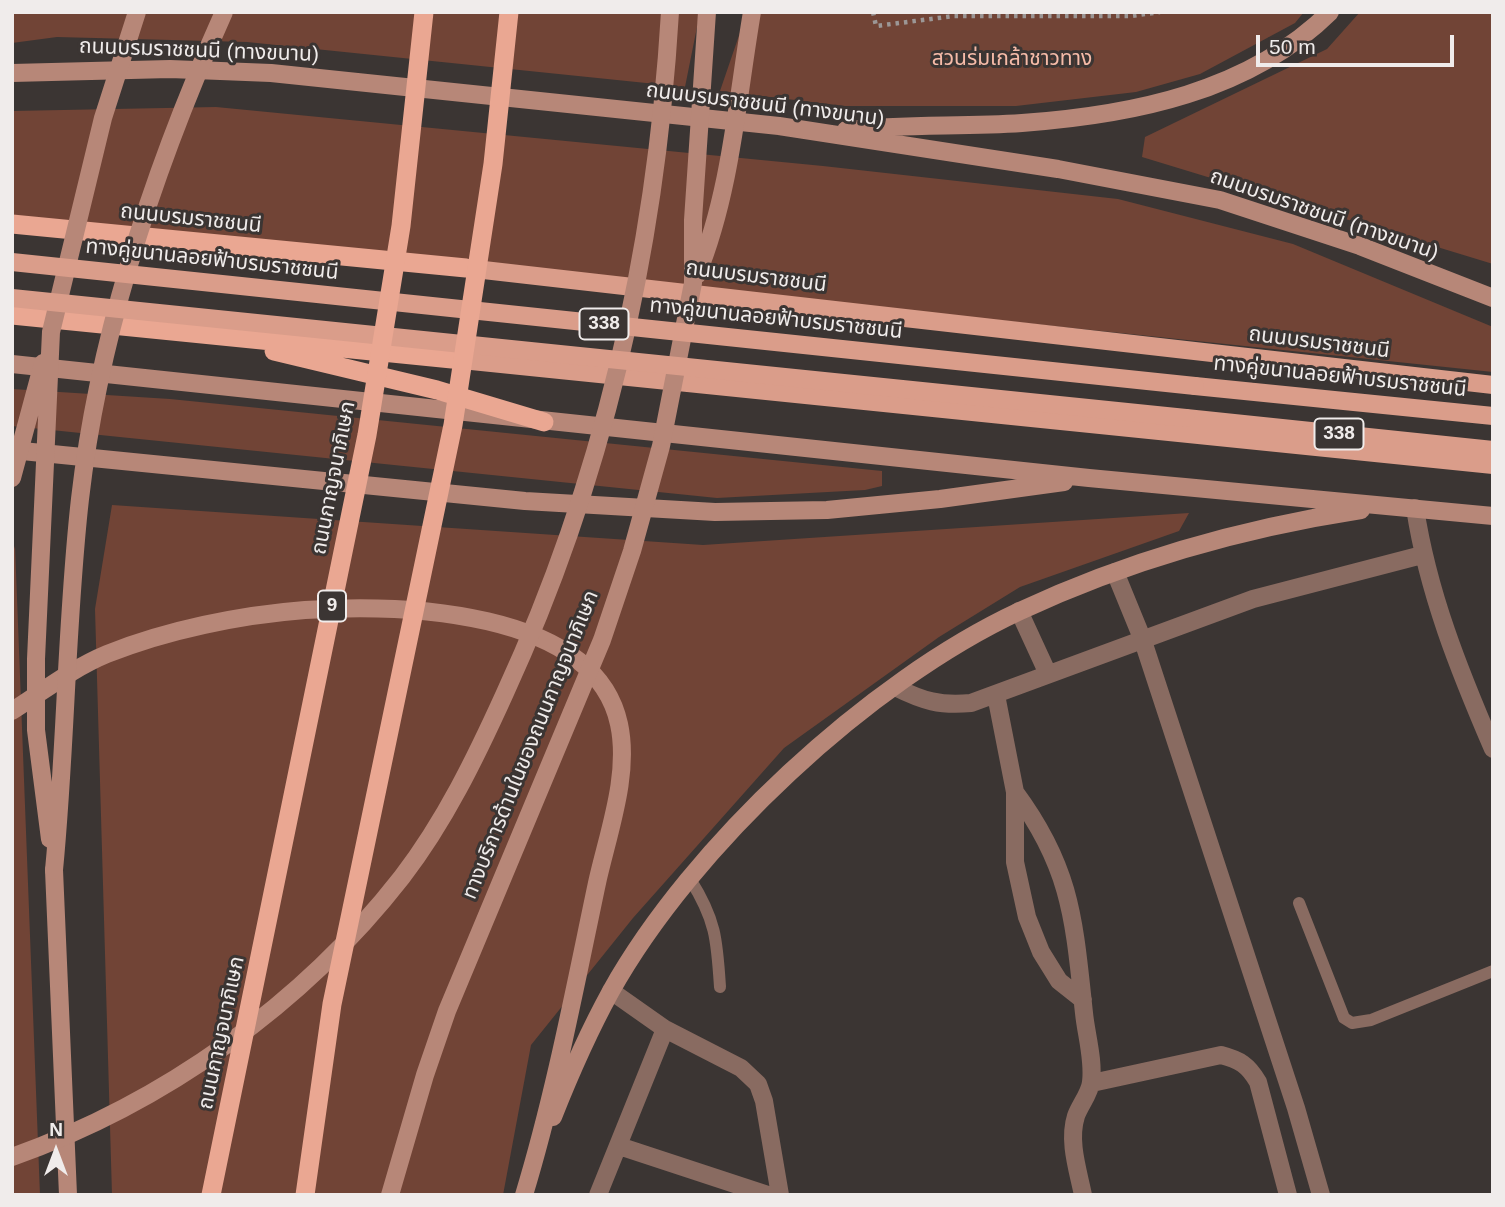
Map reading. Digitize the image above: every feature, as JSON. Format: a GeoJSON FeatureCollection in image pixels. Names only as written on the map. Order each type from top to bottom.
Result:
{"type":"FeatureCollection","features":[{"type":"Feature","properties":{"kind":"highway","name":"ถนนกาญจนาภิเษก"},"geometry":{"type":"LineString","coordinates":[[211,1195],[367,435],[402,213],[424,12]]}},
{"type":"Feature","properties":{"kind":"highway"},"geometry":{"type":"LineString","coordinates":[[305,1195],[332,1004],[453,425],[493,164],[509,12]]}},
{"type":"Feature","properties":{"kind":"highway","name":"ถนนบรมราชชนนี"},"geometry":{"type":"LineString","coordinates":[[12,224],[466,268]]}},
{"type":"Feature","properties":{"kind":"highway","name":"338"},"geometry":{"type":"LineString","coordinates":[[12,315],[452,359]]}},
{"type":"Feature","properties":{"kind":"highway"},"geometry":{"type":"LineString","coordinates":[[205,334],[437,390],[544,422]]}},
{"type":"Feature","properties":{"kind":"main road"},"geometry":{"type":"LineString","coordinates":[[12,478],[103,118],[137,12]]}},
{"type":"Feature","properties":{"kind":"main road"},"geometry":{"type":"LineString","coordinates":[[54,870],[62,782],[68,617],[80,497],[95,408],[139,233],[199,68],[224,12]]}},
{"type":"Feature","properties":{"kind":"main road"},"geometry":{"type":"LineString","coordinates":[[12,1157],[105,1117],[159,1089],[218,1052],[281,1003],[359,927],[402,876],[444,815],[479,749],[525,651],[594,457],[625,342],[643,253],[657,160],[670,12]]}},
{"type":"Feature","properties":{"kind":"main road","name":"ทางบริการด้านในของถนนกาญจนาภิเษก"},"geometry":{"type":"LineString","coordinates":[[390,1195],[417,1098],[447,1011],[478,932],[567,728],[624,577],[662,446],[694,283],[694,220],[707,12]]}},
{"type":"Feature","properties":{"kind":"main road"},"geometry":{"type":"LineString","coordinates":[[694,283],[710,243],[722,197],[752,12]]}},
{"type":"Feature","properties":{"kind":"main road"},"geometry":{"type":"LineString","coordinates":[[820,133],[891,126],[1021,123],[1099,115],[1170,101],[1262,66],[1330,12]]}},
{"type":"Feature","properties":{"kind":"main road","name":"ถนนบรมราชชนนี (ทางขนาน)"},"geometry":{"type":"LineString","coordinates":[[12,73],[170,69],[271,73],[419,87],[820,133],[1058,169],[1220,200],[1360,246],[1493,298]]}},
{"type":"Feature","properties":{"kind":"main road","name":"ทางคู่ขนานลอยฟ้าบรมราชชนนี"},"geometry":{"type":"LineString","coordinates":[[12,262],[1493,416]]}},
{"type":"Feature","properties":{"kind":"main road","name":"ถนนบรมราชชนนี"},"geometry":{"type":"LineString","coordinates":[[466,268],[1493,385]]}},
{"type":"Feature","properties":{"kind":"main road","name":"338"},"geometry":{"type":"LineString","coordinates":[[12,298],[1493,450]]}},
{"type":"Feature","properties":{"kind":"main road"},"geometry":{"type":"LineString","coordinates":[[51,332],[40,520],[36,730],[54,870],[68,1195]]}},
{"type":"Feature","properties":{"kind":"main road","name":"338"},"geometry":{"type":"LineString","coordinates":[[452,359],[1493,465]]}},
{"type":"Feature","properties":{"kind":"main road"},"geometry":{"type":"LineString","coordinates":[[12,364],[1088,478],[1493,516]]}},
{"type":"Feature","properties":{"kind":"main road"},"geometry":{"type":"LineString","coordinates":[[12,450],[526,501],[715,512],[840,509],[1002,492],[1088,478]]}},
{"type":"Feature","properties":{"kind":"main road"},"geometry":{"type":"LineString","coordinates":[[533,1165],[567,1083],[611,991],[649,932],[690,880],[769,791],[895,687],[956,646],[1019,611],[1115,572],[1221,538],[1301,519],[1387,506]]}},
{"type":"Feature","properties":{"kind":"main road"},"geometry":{"type":"LineString","coordinates":[[12,711],[105,655],[175,632],[303,610],[372,609],[459,617],[512,628],[555,644],[583,663],[602,684],[613,702],[619,725],[622,757],[533,1165],[524,1195]]}},
{"type":"Feature","properties":{"kind":"street"},"geometry":{"type":"LineString","coordinates":[[1415,508],[1422,555],[1438,612],[1493,749]]}},
{"type":"Feature","properties":{"kind":"street"},"geometry":{"type":"LineString","coordinates":[[895,687],[926,703],[945,706],[996,695],[1142,638],[1253,599],[1422,555]]}},
{"type":"Feature","properties":{"kind":"street"},"geometry":{"type":"LineString","coordinates":[[1115,572],[1142,638],[1296,1108],[1321,1195]]}},
{"type":"Feature","properties":{"kind":"street"},"geometry":{"type":"LineString","coordinates":[[1019,611],[1048,674]]}},
{"type":"Feature","properties":{"kind":"street"},"geometry":{"type":"LineString","coordinates":[[996,695],[1015,792],[1015,862],[1027,917],[1041,952],[1059,981],[1083,1000]]}},
{"type":"Feature","properties":{"kind":"street"},"geometry":{"type":"LineString","coordinates":[[1015,792],[1041,828],[1057,864],[1071,908],[1080,955],[1092,1083],[1076,1117],[1073,1135],[1083,1195]]}},
{"type":"Feature","properties":{"kind":"street"},"geometry":{"type":"LineString","coordinates":[[611,991],[665,1029],[741,1068],[758,1084],[764,1101],[780,1195]]}},
{"type":"Feature","properties":{"kind":"street"},"geometry":{"type":"LineString","coordinates":[[598,1195],[665,1029]]}},
{"type":"Feature","properties":{"kind":"street"},"geometry":{"type":"LineString","coordinates":[[1092,1083],[1221,1055],[1237,1059],[1249,1066],[1258,1083],[1288,1195]]}},
{"type":"Feature","properties":{"kind":"street"},"geometry":{"type":"LineString","coordinates":[[619,1146],[768,1195]]}},
{"type":"Feature","properties":{"kind":"lane"},"geometry":{"type":"LineString","coordinates":[[690,880],[709,909],[715,930],[720,987]]}},
{"type":"Feature","properties":{"kind":"lane"},"geometry":{"type":"LineString","coordinates":[[1299,903],[1344,1018],[1352,1023],[1371,1020],[1493,971]]}},
{"type":"Feature","properties":{"kind":"path"},"geometry":{"type":"LineString","coordinates":[[873,12],[877,26],[954,16],[1131,16],[1160,12]]}},
{"type":"Feature","properties":{"kind":"green space"},"geometry":{"type":"Polygon","coordinates":[[[12,12],[700,12],[685,87],[247,42],[57,37],[12,43],[12,12]]]}},
{"type":"Feature","properties":{"kind":"green space","name":"สวนร่มเกล้าชาวทาง"},"geometry":{"type":"Polygon","coordinates":[[[747,12],[1304,12],[1295,23],[1200,74],[1136,92],[1016,106],[845,106],[720,91],[747,12]]]}},
{"type":"Feature","properties":{"kind":"green space"},"geometry":{"type":"Polygon","coordinates":[[[1360,12],[1493,12],[1493,264],[1142,157],[1145,137],[1327,49],[1360,12]]]}},
{"type":"Feature","properties":{"kind":"green space"},"geometry":{"type":"Polygon","coordinates":[[[216,107],[823,166],[1118,199],[1293,244],[1493,327],[1493,372],[12,217],[12,111],[216,107]]]}},
{"type":"Feature","properties":{"kind":"green space"},"geometry":{"type":"Polygon","coordinates":[[[12,389],[170,399],[882,471],[882,486],[865,490],[717,498],[12,426],[12,389]]]}},
{"type":"Feature","properties":{"kind":"green space"},"geometry":{"type":"Polygon","coordinates":[[[112,505],[703,545],[1189,513],[1179,531],[1020,587],[939,637],[784,748],[633,918],[531,1045],[503,1195],[112,1195],[95,609],[112,505]]]}},
{"type":"Feature","properties":{"kind":"green space"},"geometry":{"type":"Polygon","coordinates":[[[15,546],[40,1195],[12,1195],[12,555],[15,546]]]}}]}
